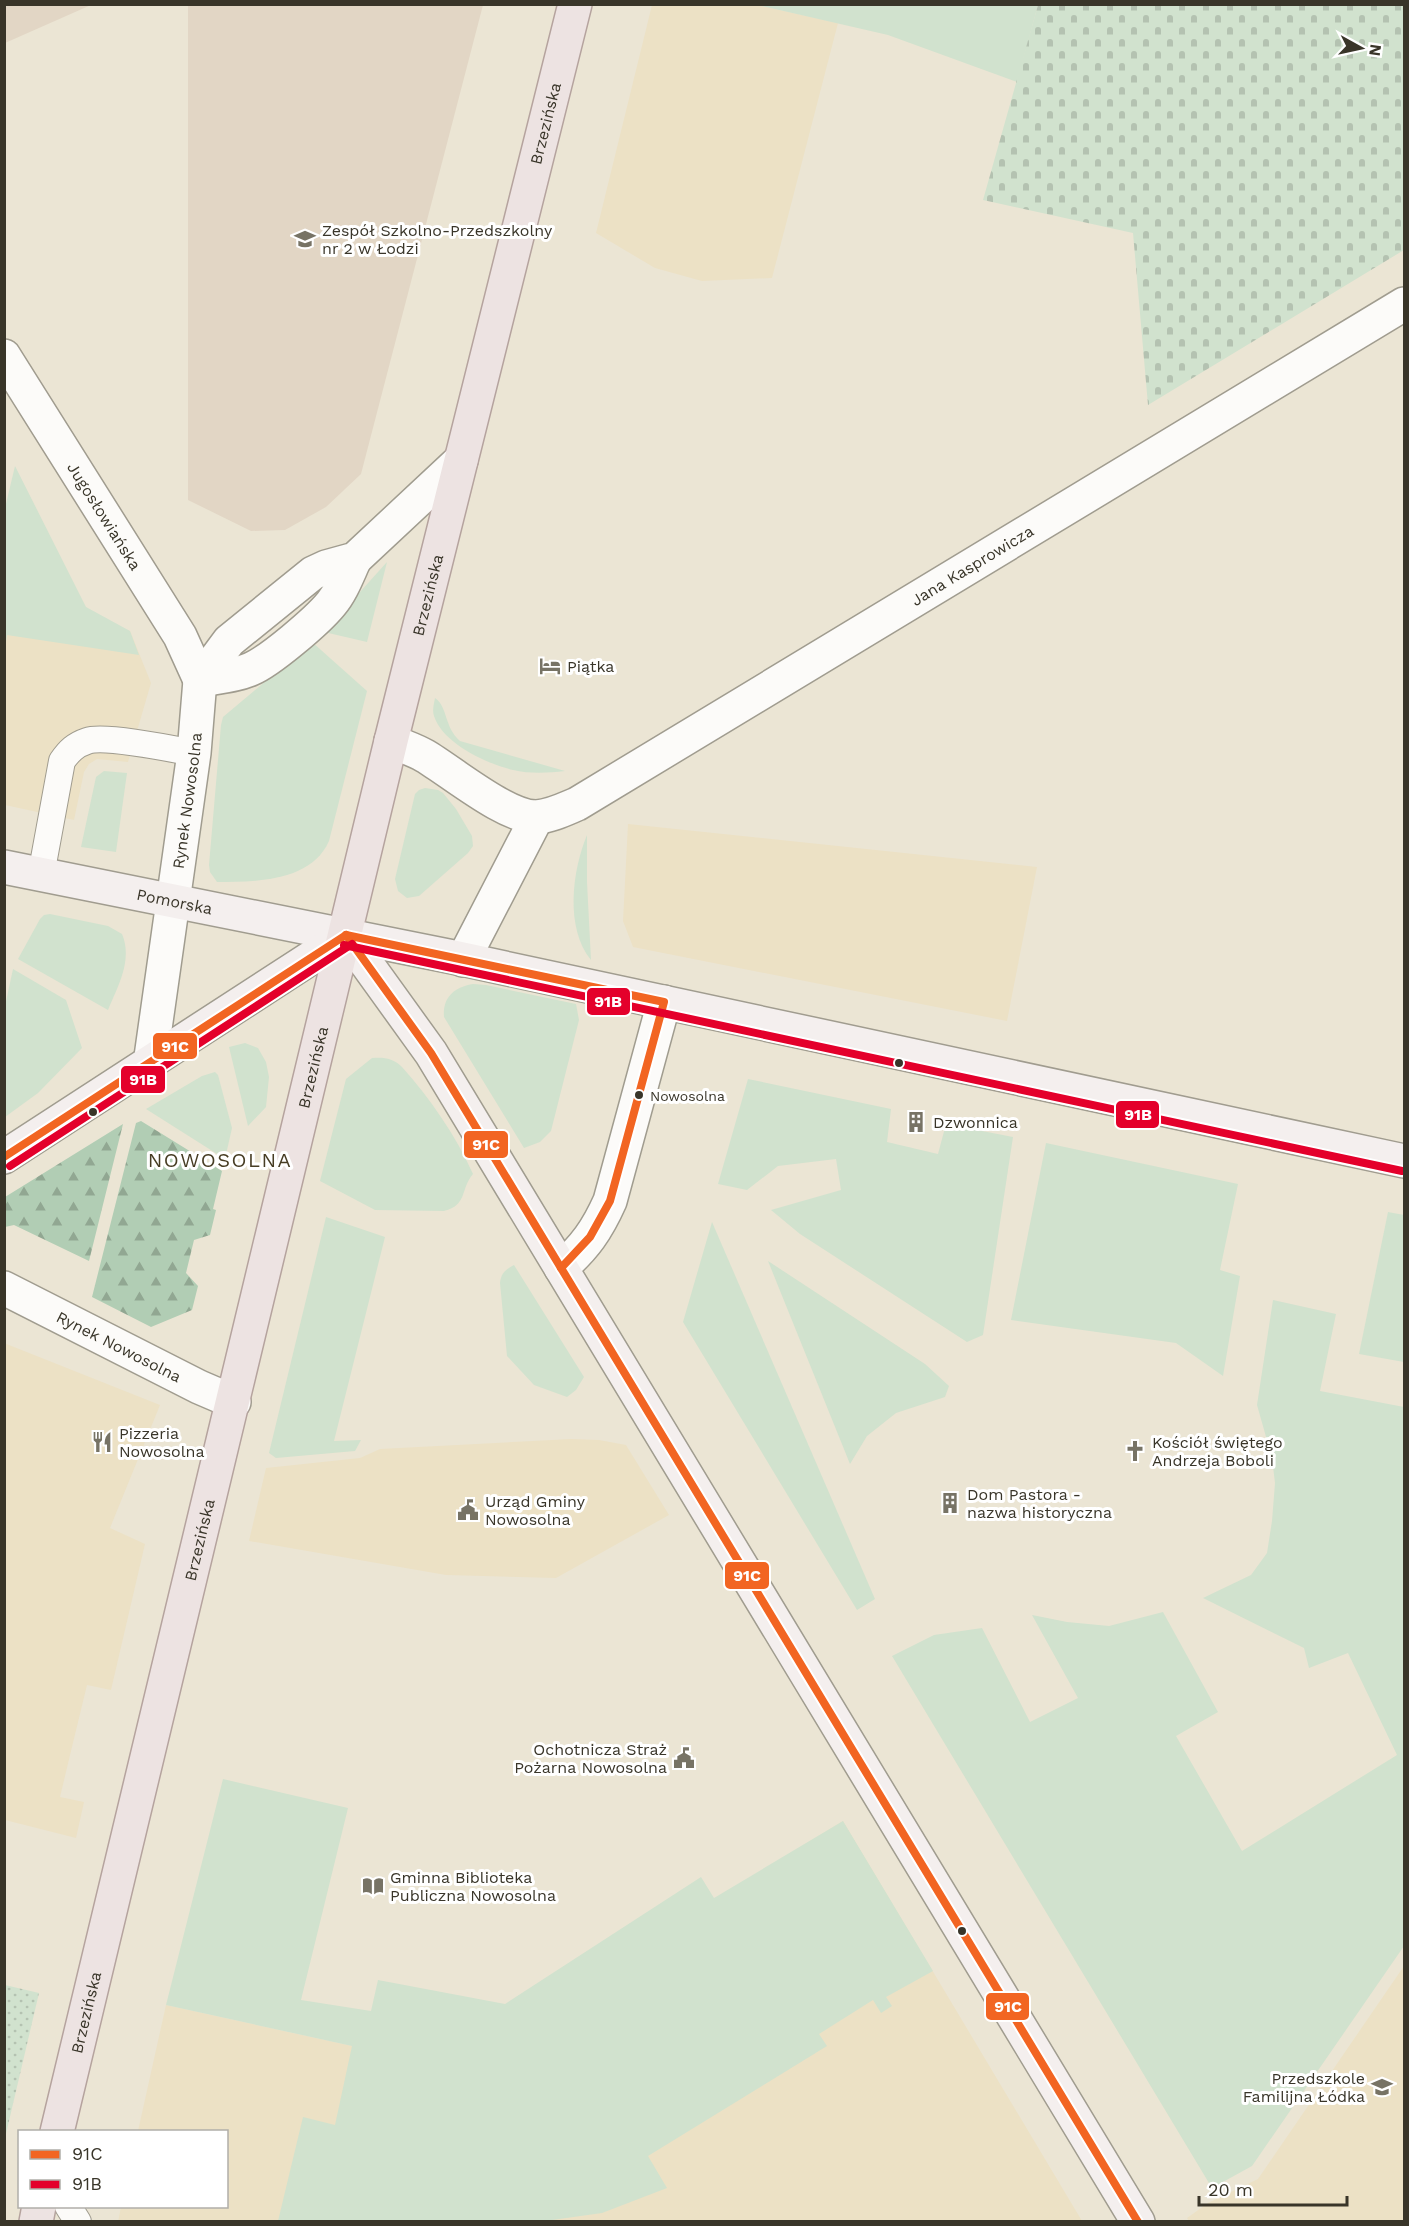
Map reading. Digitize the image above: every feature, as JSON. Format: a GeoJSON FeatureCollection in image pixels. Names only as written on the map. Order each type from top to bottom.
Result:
{"type":"FeatureCollection","features":[{"type":"Feature","properties":{"kind":"main road","name":"Brzezińska"},"geometry":{"type":"LineString","coordinates":[[57,2130],[391,741],[575,4]]}},
{"type":"Feature","properties":{"kind":"street","name":"Jana Kasprowicza"},"geometry":{"type":"LineString","coordinates":[[537,817],[577,804],[1404,304]]}},
{"type":"Feature","properties":{"kind":"street","name":"Jugosłowiańska"},"geometry":{"type":"LineString","coordinates":[[4,356],[180,636],[200,680]]}},
{"type":"Feature","properties":{"kind":"street"},"geometry":{"type":"LineString","coordinates":[[200,680],[236,674],[254,668],[309,626],[332,604],[355,559],[461,460]]}},
{"type":"Feature","properties":{"kind":"street","name":"Rynek Nowosolna"},"geometry":{"type":"LineString","coordinates":[[150,1064],[194,753],[200,680]]}},
{"type":"Feature","properties":{"kind":"street"},"geometry":{"type":"LineString","coordinates":[[391,741],[423,754],[506,807],[537,817],[464,960]]}},
{"type":"Feature","properties":{"kind":"street","name":"Pomorska"},"geometry":{"type":"LineString","coordinates":[[4,867],[346,935],[1404,1161]]}},
{"type":"Feature","properties":{"kind":"street"},"geometry":{"type":"LineString","coordinates":[[4,1157],[346,935],[430,1053],[1138,2222]]}},
{"type":"Feature","properties":{"kind":"street"},"geometry":{"type":"LineString","coordinates":[[561,1268],[587,1242],[598,1227],[610,1201],[664,1002]]}},
{"type":"Feature","properties":{"kind":"street","name":"Rynek Nowosolna"},"geometry":{"type":"LineString","coordinates":[[4,1288],[199,1387],[234,1402]]}},
{"type":"Feature","properties":{"kind":"lane"},"geometry":{"type":"LineString","coordinates":[[41,875],[62,761],[71,748],[89,740],[111,740],[194,753]]}},
{"type":"Feature","properties":{"kind":"lane"},"geometry":{"type":"LineString","coordinates":[[69,2208],[78,2222]]}},
{"type":"Feature","properties":{"kind":"shaded area"},"geometry":{"type":"Polygon","coordinates":[[[5,4],[91,4],[91,5],[5,43],[5,4]]]}},
{"type":"Feature","properties":{"kind":"shaded area","name":"Zespół Szkolno-Przedszkolny nr 2 w Łodzi"},"geometry":{"type":"Polygon","coordinates":[[[188,5],[483,5],[361,474],[326,507],[285,530],[251,531],[188,500],[188,5]]]}},
{"type":"Feature","properties":{"kind":"shaded area"},"geometry":{"type":"Polygon","coordinates":[[[652,5],[758,5],[838,23],[772,278],[702,281],[655,268],[596,233],[652,5]]]}},
{"type":"Feature","properties":{"kind":"shaded area"},"geometry":{"type":"Polygon","coordinates":[[[4,624],[130,631],[151,683],[128,762],[97,759],[89,764],[84,772],[74,820],[5,805],[4,624]]]}},
{"type":"Feature","properties":{"kind":"shaded area"},"geometry":{"type":"Polygon","coordinates":[[[628,824],[1037,867],[1007,1021],[633,947],[623,921],[628,824]]]}},
{"type":"Feature","properties":{"kind":"shaded area"},"geometry":{"type":"Polygon","coordinates":[[[4,1343],[160,1405],[110,1528],[145,1544],[111,1690],[87,1685],[60,1797],[84,1802],[76,1838],[5,1820],[4,1343]]]}},
{"type":"Feature","properties":{"kind":"shaded area"},"geometry":{"type":"Polygon","coordinates":[[[571,1439],[599,1440],[626,1445],[669,1515],[556,1578],[446,1575],[249,1541],[266,1468],[360,1458],[380,1449],[571,1439]]]}},
{"type":"Feature","properties":{"kind":"shaded area"},"geometry":{"type":"Polygon","coordinates":[[[843,1821],[1082,2221],[118,2222],[121,2208],[228,2208],[228,2130],[138,2130],[166,2005],[352,2046],[455,2058],[843,1821]]]}},
{"type":"Feature","properties":{"kind":"shaded area"},"geometry":{"type":"Polygon","coordinates":[[[1404,1966],[1404,2221],[1189,2221],[1187,2218],[1208,2203],[1258,2179],[1404,1966]]]}},
{"type":"Feature","properties":{"kind":"green space"},"geometry":{"type":"Polygon","coordinates":[[[758,5],[1038,5],[1017,82],[888,35],[758,5]]]}},
{"type":"Feature","properties":{"kind":"green space"},"geometry":{"type":"Polygon","coordinates":[[[1038,5],[1404,5],[1404,250],[1148,405],[1133,233],[983,200],[1038,5]]]}},
{"type":"Feature","properties":{"kind":"green space"},"geometry":{"type":"Polygon","coordinates":[[[15,466],[86,607],[130,631],[139,655],[7,635],[5,649],[5,508],[15,466]]]}},
{"type":"Feature","properties":{"kind":"green space"},"geometry":{"type":"Polygon","coordinates":[[[387,562],[367,642],[324,632],[387,562]]]}},
{"type":"Feature","properties":{"kind":"green space"},"geometry":{"type":"Polygon","coordinates":[[[312,642],[367,691],[329,841],[321,855],[309,865],[295,872],[264,880],[217,882],[210,872],[209,865],[223,717],[312,642]]]}},
{"type":"Feature","properties":{"kind":"green space"},"geometry":{"type":"Polygon","coordinates":[[[435,698],[442,707],[451,730],[460,741],[565,771],[526,772],[479,758],[456,744],[439,726],[433,714],[435,698]]]}},
{"type":"Feature","properties":{"kind":"green space"},"geometry":{"type":"Polygon","coordinates":[[[104,771],[127,773],[116,852],[81,847],[96,777],[104,771]]]}},
{"type":"Feature","properties":{"kind":"green space"},"geometry":{"type":"Polygon","coordinates":[[[425,788],[443,793],[456,809],[472,836],[473,846],[419,896],[407,898],[398,891],[395,879],[415,794],[425,788]]]}},
{"type":"Feature","properties":{"kind":"green space"},"geometry":{"type":"Polygon","coordinates":[[[587,835],[591,960],[577,932],[574,916],[575,882],[587,835]]]}},
{"type":"Feature","properties":{"kind":"green space"},"geometry":{"type":"Polygon","coordinates":[[[50,914],[108,926],[122,934],[126,953],[125,963],[108,1010],[18,959],[40,919],[50,914]]]}},
{"type":"Feature","properties":{"kind":"green space"},"geometry":{"type":"Polygon","coordinates":[[[13,969],[66,1000],[82,1048],[38,1093],[5,1117],[5,1006],[13,969]]]}},
{"type":"Feature","properties":{"kind":"green space"},"geometry":{"type":"Polygon","coordinates":[[[473,984],[576,1004],[579,1020],[551,1131],[540,1142],[524,1148],[444,1017],[445,1004],[451,994],[455,990],[473,984]]]}},
{"type":"Feature","properties":{"kind":"green space"},"geometry":{"type":"Polygon","coordinates":[[[245,1043],[258,1048],[266,1062],[269,1077],[266,1107],[248,1126],[229,1047],[245,1043]]]}},
{"type":"Feature","properties":{"kind":"green space"},"geometry":{"type":"Polygon","coordinates":[[[372,1058],[388,1059],[402,1067],[423,1091],[459,1146],[473,1174],[460,1201],[452,1208],[444,1211],[375,1210],[320,1181],[346,1079],[372,1058]]]}},
{"type":"Feature","properties":{"kind":"green space"},"geometry":{"type":"Polygon","coordinates":[[[215,1072],[218,1075],[232,1128],[225,1159],[146,1109],[202,1076],[215,1072]]]}},
{"type":"Feature","properties":{"kind":"green space"},"geometry":{"type":"Polygon","coordinates":[[[748,1079],[891,1109],[887,1142],[938,1154],[946,1124],[1013,1137],[983,1335],[967,1342],[800,1234],[771,1210],[841,1190],[836,1159],[778,1166],[747,1190],[718,1184],[748,1079]]]}},
{"type":"Feature","properties":{"kind":"green space"},"geometry":{"type":"Polygon","coordinates":[[[141,1121],[222,1171],[213,1209],[216,1210],[210,1235],[194,1240],[186,1273],[198,1286],[192,1310],[151,1327],[92,1297],[136,1123],[141,1121]]]}},
{"type":"Feature","properties":{"kind":"green space"},"geometry":{"type":"Polygon","coordinates":[[[123,1124],[89,1261],[14,1225],[5,1227],[5,1197],[123,1124]]]}},
{"type":"Feature","properties":{"kind":"green space"},"geometry":{"type":"Polygon","coordinates":[[[1046,1143],[1238,1184],[1220,1270],[1240,1276],[1223,1376],[1176,1343],[1011,1320],[1046,1143]]]}},
{"type":"Feature","properties":{"kind":"green space"},"geometry":{"type":"Polygon","coordinates":[[[1388,1212],[1404,1215],[1404,1362],[1359,1354],[1388,1212]]]}},
{"type":"Feature","properties":{"kind":"green space"},"geometry":{"type":"Polygon","coordinates":[[[326,1217],[385,1237],[334,1441],[361,1440],[355,1451],[276,1458],[269,1453],[326,1217]]]}},
{"type":"Feature","properties":{"kind":"green space"},"geometry":{"type":"Polygon","coordinates":[[[712,1222],[875,1599],[857,1610],[683,1322],[712,1222]]]}},
{"type":"Feature","properties":{"kind":"green space"},"geometry":{"type":"Polygon","coordinates":[[[768,1261],[925,1364],[949,1386],[945,1397],[896,1413],[867,1436],[850,1464],[768,1261]]]}},
{"type":"Feature","properties":{"kind":"green space"},"geometry":{"type":"Polygon","coordinates":[[[514,1265],[584,1377],[576,1390],[567,1397],[534,1385],[507,1356],[500,1283],[504,1272],[514,1265]]]}},
{"type":"Feature","properties":{"kind":"green space"},"geometry":{"type":"Polygon","coordinates":[[[1273,1300],[1336,1314],[1320,1391],[1404,1407],[1404,1946],[1252,2166],[1212,2188],[892,1656],[934,1635],[982,1628],[1030,1722],[1078,1698],[1032,1615],[1067,1622],[1109,1626],[1163,1612],[1218,1712],[1176,1736],[1242,1851],[1397,1755],[1348,1653],[1309,1668],[1304,1648],[1203,1598],[1251,1575],[1267,1553],[1275,1483],[1272,1458],[1257,1405],[1273,1300]]]}},
{"type":"Feature","properties":{"kind":"green space"},"geometry":{"type":"Polygon","coordinates":[[[223,1779],[348,1808],[301,2000],[371,2011],[378,1980],[505,2004],[701,1877],[714,1898],[843,1821],[933,1971],[886,1997],[892,2006],[881,2013],[873,2000],[819,2034],[827,2046],[648,2156],[667,2188],[602,2213],[545,2221],[278,2221],[303,2117],[335,2125],[352,2046],[166,2005],[223,1779]]]}},
{"type":"Feature","properties":{"kind":"green space"},"geometry":{"type":"Polygon","coordinates":[[[4,1985],[39,1993],[5,2138],[4,1985]]]}},
{"type":"Feature","properties":{"kind":"transit line","name":"91C"},"geometry":{"type":"LineString","coordinates":[[346,935],[431,1053],[1138,2222]]}},
{"type":"Feature","properties":{"kind":"transit line","name":"91C"},"geometry":{"type":"LineString","coordinates":[[346,935],[664,1002],[610,1201],[590,1237],[561,1268]]}},
{"type":"Feature","properties":{"kind":"transit line","name":"91C"},"geometry":{"type":"LineString","coordinates":[[4,1157],[346,935]]}},
{"type":"Feature","properties":{"kind":"transit line","name":"91B"},"geometry":{"type":"LineString","coordinates":[[10,1166],[352,944]]}},
{"type":"Feature","properties":{"kind":"transit line","name":"91B"},"geometry":{"type":"LineString","coordinates":[[344,945],[1402,1171]]}},
{"type":"Feature","properties":{"kind":"place","name":"Zespół Szkolno-Przedszkolny nr 2 w Łodzi"},"geometry":{"type":"Point","coordinates":[305,239]}},
{"type":"Feature","properties":{"kind":"place","name":"Piątka"},"geometry":{"type":"Point","coordinates":[550,666]}},
{"type":"Feature","properties":{"kind":"place","name":"Nowosolna"},"geometry":{"type":"Point","coordinates":[639,1095]}},
{"type":"Feature","properties":{"kind":"place","name":"Dzwonnica"},"geometry":{"type":"Point","coordinates":[916,1122]}},
{"type":"Feature","properties":{"kind":"place","name":"Pizzeria Nowosolna"},"geometry":{"type":"Point","coordinates":[102,1442]}},
{"type":"Feature","properties":{"kind":"place","name":"Kościół świętego Andrzeja Boboli"},"geometry":{"type":"Point","coordinates":[1135,1451]}},
{"type":"Feature","properties":{"kind":"place","name":"Dom Pastora - nazwa historyczna"},"geometry":{"type":"Point","coordinates":[950,1503]}},
{"type":"Feature","properties":{"kind":"place","name":"Urząd Gminy Nowosolna"},"geometry":{"type":"Point","coordinates":[468,1510]}},
{"type":"Feature","properties":{"kind":"place","name":"Ochotnicza Straż Pożarna Nowosolna"},"geometry":{"type":"Point","coordinates":[684,1758]}},
{"type":"Feature","properties":{"kind":"place","name":"Gminna Biblioteka Publiczna Nowosolna"},"geometry":{"type":"Point","coordinates":[373,1886]}},
{"type":"Feature","properties":{"kind":"place","name":"Przedszkole Familijna Łódka"},"geometry":{"type":"Point","coordinates":[1382,2087]}},
{"type":"Feature","properties":{"kind":"district","name":"NOWOSOLNA"},"geometry":{"type":"Point","coordinates":[220,1160]}}]}
